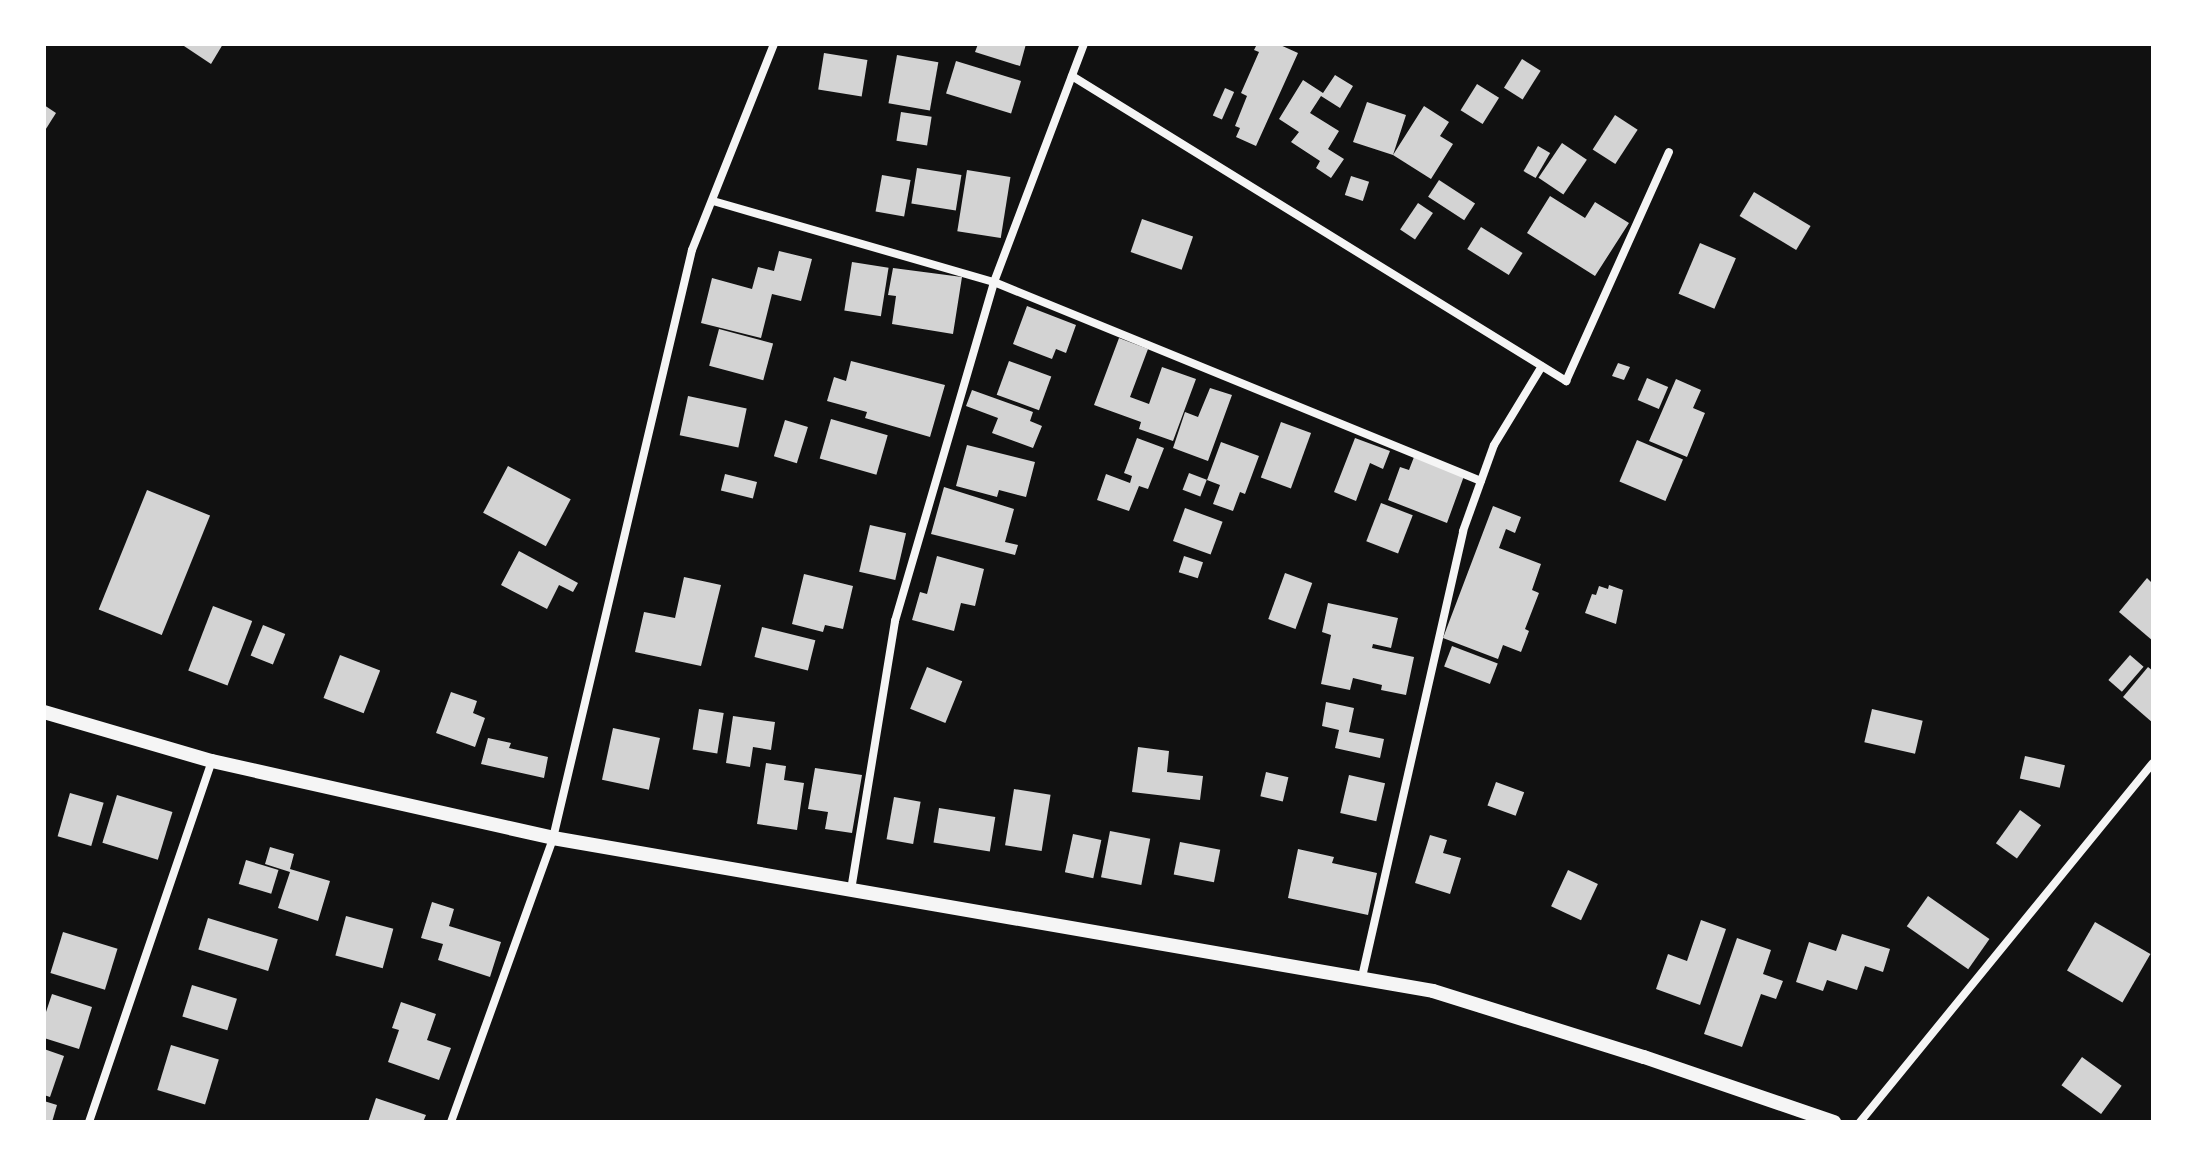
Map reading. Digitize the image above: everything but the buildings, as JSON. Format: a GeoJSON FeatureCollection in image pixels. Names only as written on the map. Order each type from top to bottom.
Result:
{"type":"FeatureCollection","features":[{"type":"Feature","properties":{"kind":"street"},"geometry":{"type":"LineString","coordinates":[[451,1122],[553,838],[692,250],[774,44]]}},
{"type":"Feature","properties":{"kind":"street"},"geometry":{"type":"LineString","coordinates":[[851,891],[895,621],[994,282],[1084,44]]}},
{"type":"Feature","properties":{"kind":"street"},"geometry":{"type":"LineString","coordinates":[[1072,76],[1566,381],[1669,152]]}},
{"type":"Feature","properties":{"kind":"street"},"geometry":{"type":"LineString","coordinates":[[713,201],[994,282],[1481,481]]}},
{"type":"Feature","properties":{"kind":"street"},"geometry":{"type":"LineString","coordinates":[[1362,977],[1463,531],[1494,445],[1542,366]]}},
{"type":"Feature","properties":{"kind":"street"},"geometry":{"type":"LineString","coordinates":[[44,712],[212,761],[553,838],[1433,991],[1658,1061],[1834,1122]]}},
{"type":"Feature","properties":{"kind":"street"},"geometry":{"type":"LineString","coordinates":[[89,1122],[212,761]]}},
{"type":"Feature","properties":{"kind":"street"},"geometry":{"type":"LineString","coordinates":[[1860,1122],[2153,763]]}}]}
